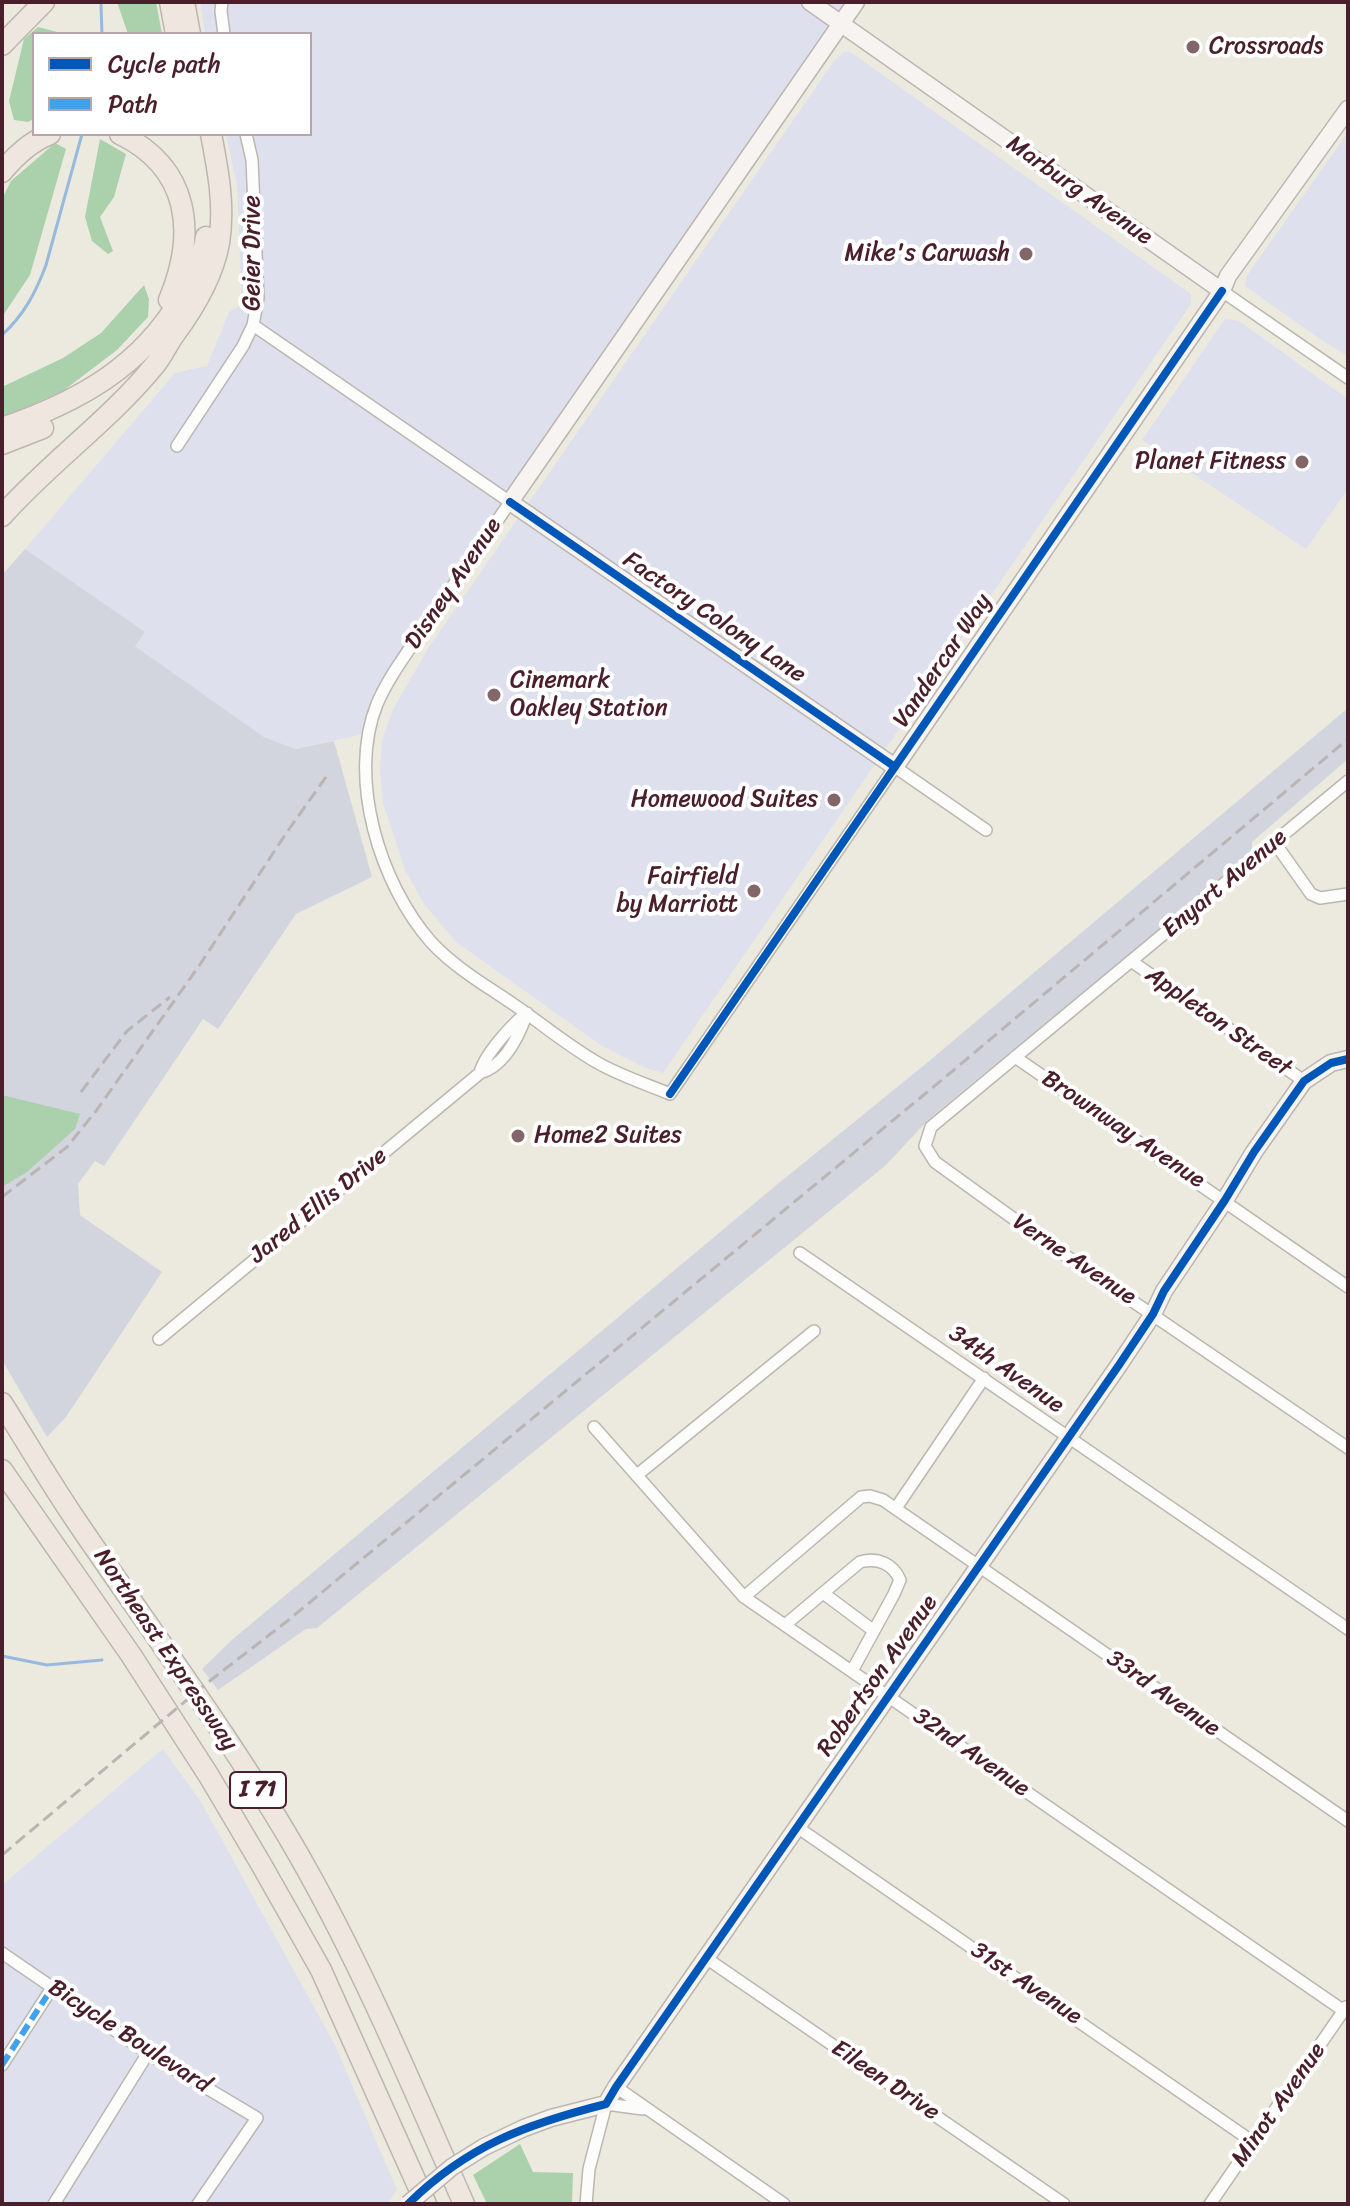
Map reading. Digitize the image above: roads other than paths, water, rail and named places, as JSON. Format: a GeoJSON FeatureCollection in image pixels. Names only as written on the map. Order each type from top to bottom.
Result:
{"type":"FeatureCollection","features":[{"type":"Feature","properties":{"kind":"highway"},"geometry":{"type":"LineString","coordinates":[[2,45],[44,2]]}},
{"type":"Feature","properties":{"kind":"highway"},"geometry":{"type":"LineString","coordinates":[[170,2],[176,32]]}},
{"type":"Feature","properties":{"kind":"highway"},"geometry":{"type":"LineString","coordinates":[[184,2],[190,32]]}},
{"type":"Feature","properties":{"kind":"highway"},"geometry":{"type":"LineString","coordinates":[[2,172],[33,141],[45,136]]}},
{"type":"Feature","properties":{"kind":"highway"},"geometry":{"type":"LineString","coordinates":[[100,383],[132,352],[158,318],[177,279],[184,253],[183,207],[175,185],[164,166],[150,152],[123,136]]}},
{"type":"Feature","properties":{"kind":"highway"},"geometry":{"type":"LineString","coordinates":[[2,428],[39,416],[100,383],[127,364],[170,318],[192,280],[205,242],[208,200],[198,136]]}},
{"type":"Feature","properties":{"kind":"highway"},"geometry":{"type":"LineString","coordinates":[[2,516],[122,401],[156,364],[203,289],[219,246],[222,208],[211,136]]}},
{"type":"Feature","properties":{"kind":"highway"},"geometry":{"type":"LineString","coordinates":[[2,444],[37,431],[91,404],[170,341]]}},
{"type":"Feature","properties":{"kind":"highway","name":"Northeast Expressway"},"geometry":{"type":"LineString","coordinates":[[2,1403],[72,1515],[239,1759],[301,1860],[385,2025],[464,2204]]}},
{"type":"Feature","properties":{"kind":"highway","name":"Northeast Expressway"},"geometry":{"type":"LineString","coordinates":[[2,1470],[131,1655],[261,1864],[321,1970],[426,2204]]}},
{"type":"Feature","properties":{"kind":"street"},"geometry":{"type":"LineString","coordinates":[[222,2],[224,32]]}},
{"type":"Feature","properties":{"kind":"street","name":"Marburg Avenue"},"geometry":{"type":"LineString","coordinates":[[810,2],[1348,378]]}},
{"type":"Feature","properties":{"kind":"street","name":"Disney Avenue"},"geometry":{"type":"LineString","coordinates":[[670,1094],[597,1062],[453,963],[431,942],[387,869],[371,819],[365,785],[369,733],[392,674],[856,2]]}},
{"type":"Feature","properties":{"kind":"street","name":"Vandercar Way"},"geometry":{"type":"LineString","coordinates":[[670,1094],[1222,291],[1236,265],[1348,109]]}},
{"type":"Feature","properties":{"kind":"street","name":"Geier Drive"},"geometry":{"type":"LineString","coordinates":[[177,446],[243,346],[253,325],[258,298],[254,186],[246,136]]}},
{"type":"Feature","properties":{"kind":"street"},"geometry":{"type":"LineString","coordinates":[[253,325],[510,502]]}},
{"type":"Feature","properties":{"kind":"street","name":"Factory Colony Lane"},"geometry":{"type":"LineString","coordinates":[[510,502],[986,830]]}},
{"type":"Feature","properties":{"kind":"street","name":"Enyart Avenue"},"geometry":{"type":"LineString","coordinates":[[925,1146],[931,1127],[1348,781]]}},
{"type":"Feature","properties":{"kind":"street"},"geometry":{"type":"LineString","coordinates":[[1275,843],[1311,894],[1320,898],[1348,894]]}},
{"type":"Feature","properties":{"kind":"street","name":"Appleton Street"},"geometry":{"type":"LineString","coordinates":[[1131,961],[1304,1081],[1331,1063],[1348,1059]]}},
{"type":"Feature","properties":{"kind":"street","name":"Jared Ellis Drive"},"geometry":{"type":"LineString","coordinates":[[159,1339],[480,1073],[491,1070],[520,1033],[527,1013]]}},
{"type":"Feature","properties":{"kind":"street","name":"Brownway Avenue"},"geometry":{"type":"LineString","coordinates":[[1015,1057],[1348,1287]]}},
{"type":"Feature","properties":{"kind":"street","name":"Robertson Avenue"},"geometry":{"type":"LineString","coordinates":[[586,2204],[589,2169],[600,2125],[606,2104],[616,2087],[1153,1314],[1164,1291],[1254,1152],[1304,1081]]}},
{"type":"Feature","properties":{"kind":"street","name":"Verne Avenue"},"geometry":{"type":"LineString","coordinates":[[925,1146],[935,1162],[1050,1245],[1348,1448]]}},
{"type":"Feature","properties":{"kind":"street","name":"34th Avenue"},"geometry":{"type":"LineString","coordinates":[[800,1253],[1348,1629]]}},
{"type":"Feature","properties":{"kind":"street"},"geometry":{"type":"LineString","coordinates":[[637,1475],[814,1331]]}},
{"type":"Feature","properties":{"kind":"street"},"geometry":{"type":"LineString","coordinates":[[744,1597],[861,1497],[883,1500],[896,1508],[984,1378]]}},
{"type":"Feature","properties":{"kind":"street","name":"32nd Avenue"},"geometry":{"type":"LineString","coordinates":[[594,1427],[744,1597],[1346,2008]]}},
{"type":"Feature","properties":{"kind":"street","name":"33rd Avenue"},"geometry":{"type":"LineString","coordinates":[[896,1508],[1348,1821]]}},
{"type":"Feature","properties":{"kind":"street"},"geometry":{"type":"LineString","coordinates":[[785,1625],[860,1562],[873,1560],[896,1570],[900,1580],[852,1671]]}},
{"type":"Feature","properties":{"kind":"street"},"geometry":{"type":"LineString","coordinates":[[823,1593],[874,1631]]}},
{"type":"Feature","properties":{"kind":"street","name":"31st Avenue"},"geometry":{"type":"LineString","coordinates":[[797,1827],[1253,2142]]}},
{"type":"Feature","properties":{"kind":"street","name":"Bicycle Boulevard"},"geometry":{"type":"LineString","coordinates":[[2,1953],[148,2053],[257,2118],[198,2204]]}},
{"type":"Feature","properties":{"kind":"street","name":"Eileen Drive"},"geometry":{"type":"LineString","coordinates":[[706,1958],[1064,2204]]}},
{"type":"Feature","properties":{"kind":"street"},"geometry":{"type":"LineString","coordinates":[[2,2065],[52,1988]]}},
{"type":"Feature","properties":{"kind":"street","name":"Minot Avenue"},"geometry":{"type":"LineString","coordinates":[[1210,2204],[1346,2008]]}},
{"type":"Feature","properties":{"kind":"street"},"geometry":{"type":"LineString","coordinates":[[54,2204],[148,2053]]}},
{"type":"Feature","properties":{"kind":"street"},"geometry":{"type":"LineString","coordinates":[[616,2087],[784,2204]]}},
{"type":"Feature","properties":{"kind":"street"},"geometry":{"type":"LineString","coordinates":[[408,2204],[452,2167],[524,2128],[606,2104],[645,2109]]}},
{"type":"Feature","properties":{"kind":"waterway"},"geometry":{"type":"LineString","coordinates":[[101,5],[102,32]]}},
{"type":"Feature","properties":{"kind":"waterway"},"geometry":{"type":"LineString","coordinates":[[2,335],[23,311],[46,265],[81,136]]}},
{"type":"Feature","properties":{"kind":"waterway"},"geometry":{"type":"LineString","coordinates":[[2,1656],[47,1665],[102,1660]]}},
{"type":"Feature","properties":{"kind":"railway"},"geometry":{"type":"LineString","coordinates":[[2,1855],[943,1079],[1348,739]]}},
{"type":"Feature","properties":{"kind":"railway"},"geometry":{"type":"LineString","coordinates":[[2,1197],[67,1147],[96,1111],[199,966],[328,774]]}},
{"type":"Feature","properties":{"kind":"railway"},"geometry":{"type":"LineString","coordinates":[[81,1092],[127,1031],[170,997]]}},
{"type":"Feature","properties":{"kind":"place","name":"Crossroads"},"geometry":{"type":"Point","coordinates":[1193,47]}},
{"type":"Feature","properties":{"kind":"place","name":"Mike's Carwash"},"geometry":{"type":"Point","coordinates":[1026,254]}},
{"type":"Feature","properties":{"kind":"place","name":"Planet Fitness"},"geometry":{"type":"Point","coordinates":[1302,462]}},
{"type":"Feature","properties":{"kind":"place","name":"Cinemark Oakley Station"},"geometry":{"type":"Point","coordinates":[494,695]}},
{"type":"Feature","properties":{"kind":"place","name":"Homewood Suites"},"geometry":{"type":"Point","coordinates":[834,800]}},
{"type":"Feature","properties":{"kind":"place","name":"Fairfield by Marriott"},"geometry":{"type":"Point","coordinates":[754,891]}},
{"type":"Feature","properties":{"kind":"place","name":"Home2 Suites"},"geometry":{"type":"Point","coordinates":[518,1136]}}]}
